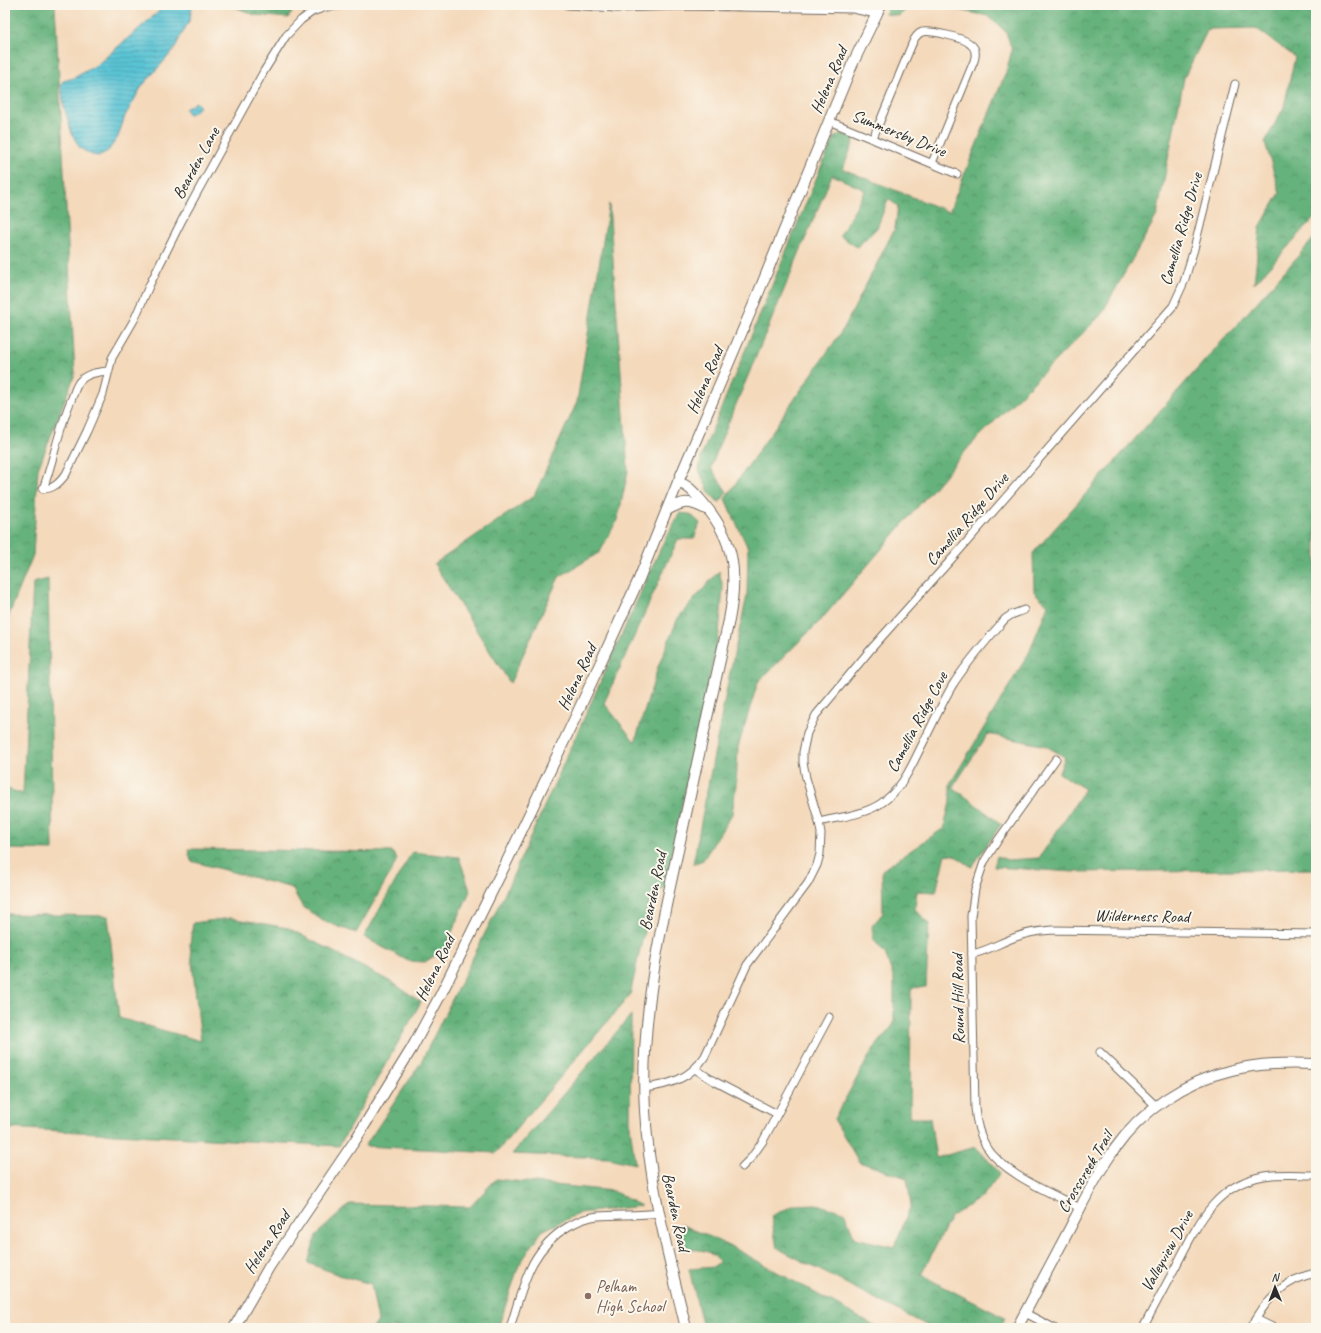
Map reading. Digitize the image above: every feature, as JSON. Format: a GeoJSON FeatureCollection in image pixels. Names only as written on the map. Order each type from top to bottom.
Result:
{"type":"FeatureCollection","features":[{"type":"Feature","properties":{"kind":"main road","name":"Helena Road"},"geometry":{"type":"LineString","coordinates":[[234,1328],[269,1267],[380,1101],[427,1021],[507,861],[639,579],[852,65],[881,5]]}},
{"type":"Feature","properties":{"kind":"main road","name":"Bearden Road"},"geometry":{"type":"LineString","coordinates":[[678,482],[690,488],[710,511],[721,528],[728,546],[734,574],[733,592],[727,627],[660,933],[647,1018],[644,1051],[645,1121],[649,1158],[659,1213],[686,1328]]}},
{"type":"Feature","properties":{"kind":"main road"},"geometry":{"type":"LineString","coordinates":[[667,510],[678,504],[692,502],[710,511]]}},
{"type":"Feature","properties":{"kind":"main road","name":"Crosscreek Trail"},"geometry":{"type":"LineString","coordinates":[[1017,1328],[1105,1163],[1128,1132],[1156,1106],[1180,1090],[1204,1078],[1233,1069],[1265,1064],[1316,1064]]}},
{"type":"Feature","properties":{"kind":"street","name":"Bearden Lane"},"geometry":{"type":"LineString","coordinates":[[109,371],[92,373],[80,381],[65,414],[51,466],[43,489],[52,488],[66,474],[87,431],[102,394],[109,371],[112,358],[134,320],[182,220],[247,102],[286,36],[301,20],[312,12],[326,7],[346,5]]}},
{"type":"Feature","properties":{"kind":"street"},"geometry":{"type":"LineString","coordinates":[[567,5],[617,8],[682,6],[853,9],[876,14]]}},
{"type":"Feature","properties":{"kind":"street"},"geometry":{"type":"LineString","coordinates":[[873,138],[912,44],[918,36],[922,32],[932,32],[968,42],[974,47],[974,61],[932,163]]}},
{"type":"Feature","properties":{"kind":"street","name":"Camellia Ridge Drive"},"geometry":{"type":"LineString","coordinates":[[695,1069],[705,1056],[746,965],[813,876],[820,854],[821,833],[803,762],[804,742],[810,724],[822,706],[1173,306],[1184,282],[1192,256],[1235,84]]}},
{"type":"Feature","properties":{"kind":"street","name":"Summersby Drive"},"geometry":{"type":"LineString","coordinates":[[829,121],[957,174]]}},
{"type":"Feature","properties":{"kind":"street","name":"Camellia Ridge Cove"},"geometry":{"type":"LineString","coordinates":[[819,822],[873,808],[896,790],[909,771],[944,700],[968,662],[1005,620],[1011,615],[1024,610]]}},
{"type":"Feature","properties":{"kind":"street","name":"Round Hill Road"},"geometry":{"type":"LineString","coordinates":[[1056,759],[998,840],[982,868],[975,889],[972,903],[974,1108],[978,1129],[991,1153],[1008,1169],[1080,1208]]}},
{"type":"Feature","properties":{"kind":"street","name":"Wilderness Road"},"geometry":{"type":"LineString","coordinates":[[972,954],[982,952],[1015,937],[1034,932],[1053,930],[1316,934]]}},
{"type":"Feature","properties":{"kind":"street"},"geometry":{"type":"LineString","coordinates":[[742,1167],[760,1146],[829,1017]]}},
{"type":"Feature","properties":{"kind":"street"},"geometry":{"type":"LineString","coordinates":[[1100,1052],[1156,1106]]}},
{"type":"Feature","properties":{"kind":"street"},"geometry":{"type":"LineString","coordinates":[[644,1088],[665,1085],[676,1081],[695,1069],[714,1081],[777,1114]]}},
{"type":"Feature","properties":{"kind":"street","name":"Valleyview Drive"},"geometry":{"type":"LineString","coordinates":[[1143,1328],[1197,1225],[1209,1208],[1218,1199],[1237,1185],[1263,1176],[1283,1174],[1316,1175]]}},
{"type":"Feature","properties":{"kind":"street"},"geometry":{"type":"LineString","coordinates":[[510,1328],[530,1268],[537,1254],[562,1230],[584,1219],[598,1216],[659,1213]]}},
{"type":"Feature","properties":{"kind":"street"},"geometry":{"type":"LineString","coordinates":[[1251,1328],[1262,1307],[1274,1294],[1287,1284],[1300,1277],[1316,1273]]}},
{"type":"Feature","properties":{"kind":"street"},"geometry":{"type":"LineString","coordinates":[[1025,1313],[1054,1328]]}},
{"type":"Feature","properties":{"kind":"street"},"geometry":{"type":"LineString","coordinates":[[1256,1319],[1274,1328]]}},
{"type":"Feature","properties":{"kind":"green space"},"geometry":{"type":"Polygon","coordinates":[[[5,5],[55,5],[75,374],[38,469],[33,555],[5,625],[5,5]]]}},
{"type":"Feature","properties":{"kind":"green space"},"geometry":{"type":"Polygon","coordinates":[[[230,5],[294,5],[295,7],[288,18],[255,15],[230,5]]]}},
{"type":"Feature","properties":{"kind":"green space"},"geometry":{"type":"Polygon","coordinates":[[[890,5],[911,5],[899,16],[885,14],[890,5]]]}},
{"type":"Feature","properties":{"kind":"green space"},"geometry":{"type":"Polygon","coordinates":[[[934,5],[1316,5],[1316,216],[1254,284],[1260,227],[1280,193],[1265,142],[1284,107],[1295,57],[1256,28],[1208,29],[1184,78],[1157,215],[1101,315],[968,448],[820,621],[758,682],[738,747],[736,785],[732,814],[703,860],[693,864],[729,677],[747,596],[748,548],[725,499],[844,328],[895,228],[898,206],[888,199],[877,228],[857,247],[840,236],[865,190],[832,175],[719,445],[711,468],[727,492],[719,503],[709,492],[699,470],[701,457],[821,167],[835,137],[840,134],[855,138],[843,169],[949,212],[1006,72],[1012,50],[1006,32],[988,16],[934,5]]]}},
{"type":"Feature","properties":{"kind":"green space"},"geometry":{"type":"Polygon","coordinates":[[[609,204],[628,471],[618,518],[600,552],[559,577],[510,683],[434,564],[534,496],[577,402],[609,204]]]}},
{"type":"Feature","properties":{"kind":"green space"},"geometry":{"type":"Polygon","coordinates":[[[1316,236],[1316,869],[1074,872],[994,867],[997,856],[1007,860],[1039,858],[1085,789],[1059,773],[1065,757],[1046,746],[988,734],[953,787],[1001,824],[972,867],[954,855],[945,854],[936,892],[917,891],[915,909],[929,924],[926,987],[911,988],[910,1118],[930,1118],[936,1158],[976,1147],[1000,1173],[983,1196],[951,1217],[921,1275],[1005,1318],[1000,1328],[932,1328],[777,1248],[771,1216],[795,1205],[816,1204],[844,1212],[855,1238],[894,1247],[911,1205],[907,1178],[859,1162],[834,1119],[872,1051],[894,1024],[894,979],[885,953],[873,939],[872,926],[883,913],[882,870],[944,828],[950,802],[950,784],[1029,653],[1048,605],[1034,592],[1033,553],[1316,236]]]}},
{"type":"Feature","properties":{"kind":"green space"},"geometry":{"type":"Polygon","coordinates":[[[680,513],[690,514],[700,523],[694,539],[678,539],[604,703],[635,742],[658,667],[678,618],[719,571],[723,588],[719,634],[664,888],[652,895],[630,995],[496,1153],[365,1146],[420,1064],[506,891],[664,541],[680,513]]]}},
{"type":"Feature","properties":{"kind":"green space"},"geometry":{"type":"Polygon","coordinates":[[[48,579],[53,850],[5,849],[5,788],[23,794],[33,583],[48,579]]]}},
{"type":"Feature","properties":{"kind":"green space"},"geometry":{"type":"Polygon","coordinates":[[[188,849],[392,852],[397,859],[356,933],[323,921],[302,906],[292,888],[191,861],[188,849]]]}},
{"type":"Feature","properties":{"kind":"green space"},"geometry":{"type":"Polygon","coordinates":[[[412,852],[459,857],[470,891],[444,950],[425,962],[408,961],[364,937],[412,852]]]}},
{"type":"Feature","properties":{"kind":"green space"},"geometry":{"type":"Polygon","coordinates":[[[5,914],[108,916],[119,1018],[201,1041],[190,944],[193,923],[231,918],[288,928],[393,983],[421,1002],[339,1146],[5,1128],[5,914]]]}},
{"type":"Feature","properties":{"kind":"green space"},"geometry":{"type":"Polygon","coordinates":[[[631,1015],[630,1126],[635,1164],[608,1158],[512,1154],[631,1015]]]}},
{"type":"Feature","properties":{"kind":"green space"},"geometry":{"type":"Polygon","coordinates":[[[496,1179],[613,1191],[641,1206],[580,1213],[542,1231],[519,1265],[498,1328],[373,1328],[378,1321],[371,1284],[339,1275],[308,1263],[316,1235],[350,1204],[470,1207],[496,1179]]]}},
{"type":"Feature","properties":{"kind":"green space"},"geometry":{"type":"Polygon","coordinates":[[[681,1224],[734,1248],[878,1328],[703,1328],[689,1269],[715,1267],[719,1262],[712,1254],[708,1252],[683,1250],[681,1224]]]}},
{"type":"Feature","properties":{"kind":"water"},"geometry":{"type":"Polygon","coordinates":[[[169,5],[191,5],[190,19],[173,51],[142,86],[125,116],[118,137],[108,151],[98,156],[92,155],[80,148],[72,134],[64,107],[61,85],[63,81],[74,78],[98,64],[164,7],[169,5]]]}},
{"type":"Feature","properties":{"kind":"water"},"geometry":{"type":"Polygon","coordinates":[[[196,102],[200,107],[189,115],[185,109],[196,102]]]}},
{"type":"Feature","properties":{"kind":"place","name":"Pelham High School"},"geometry":{"type":"Point","coordinates":[588,1296]}}]}
